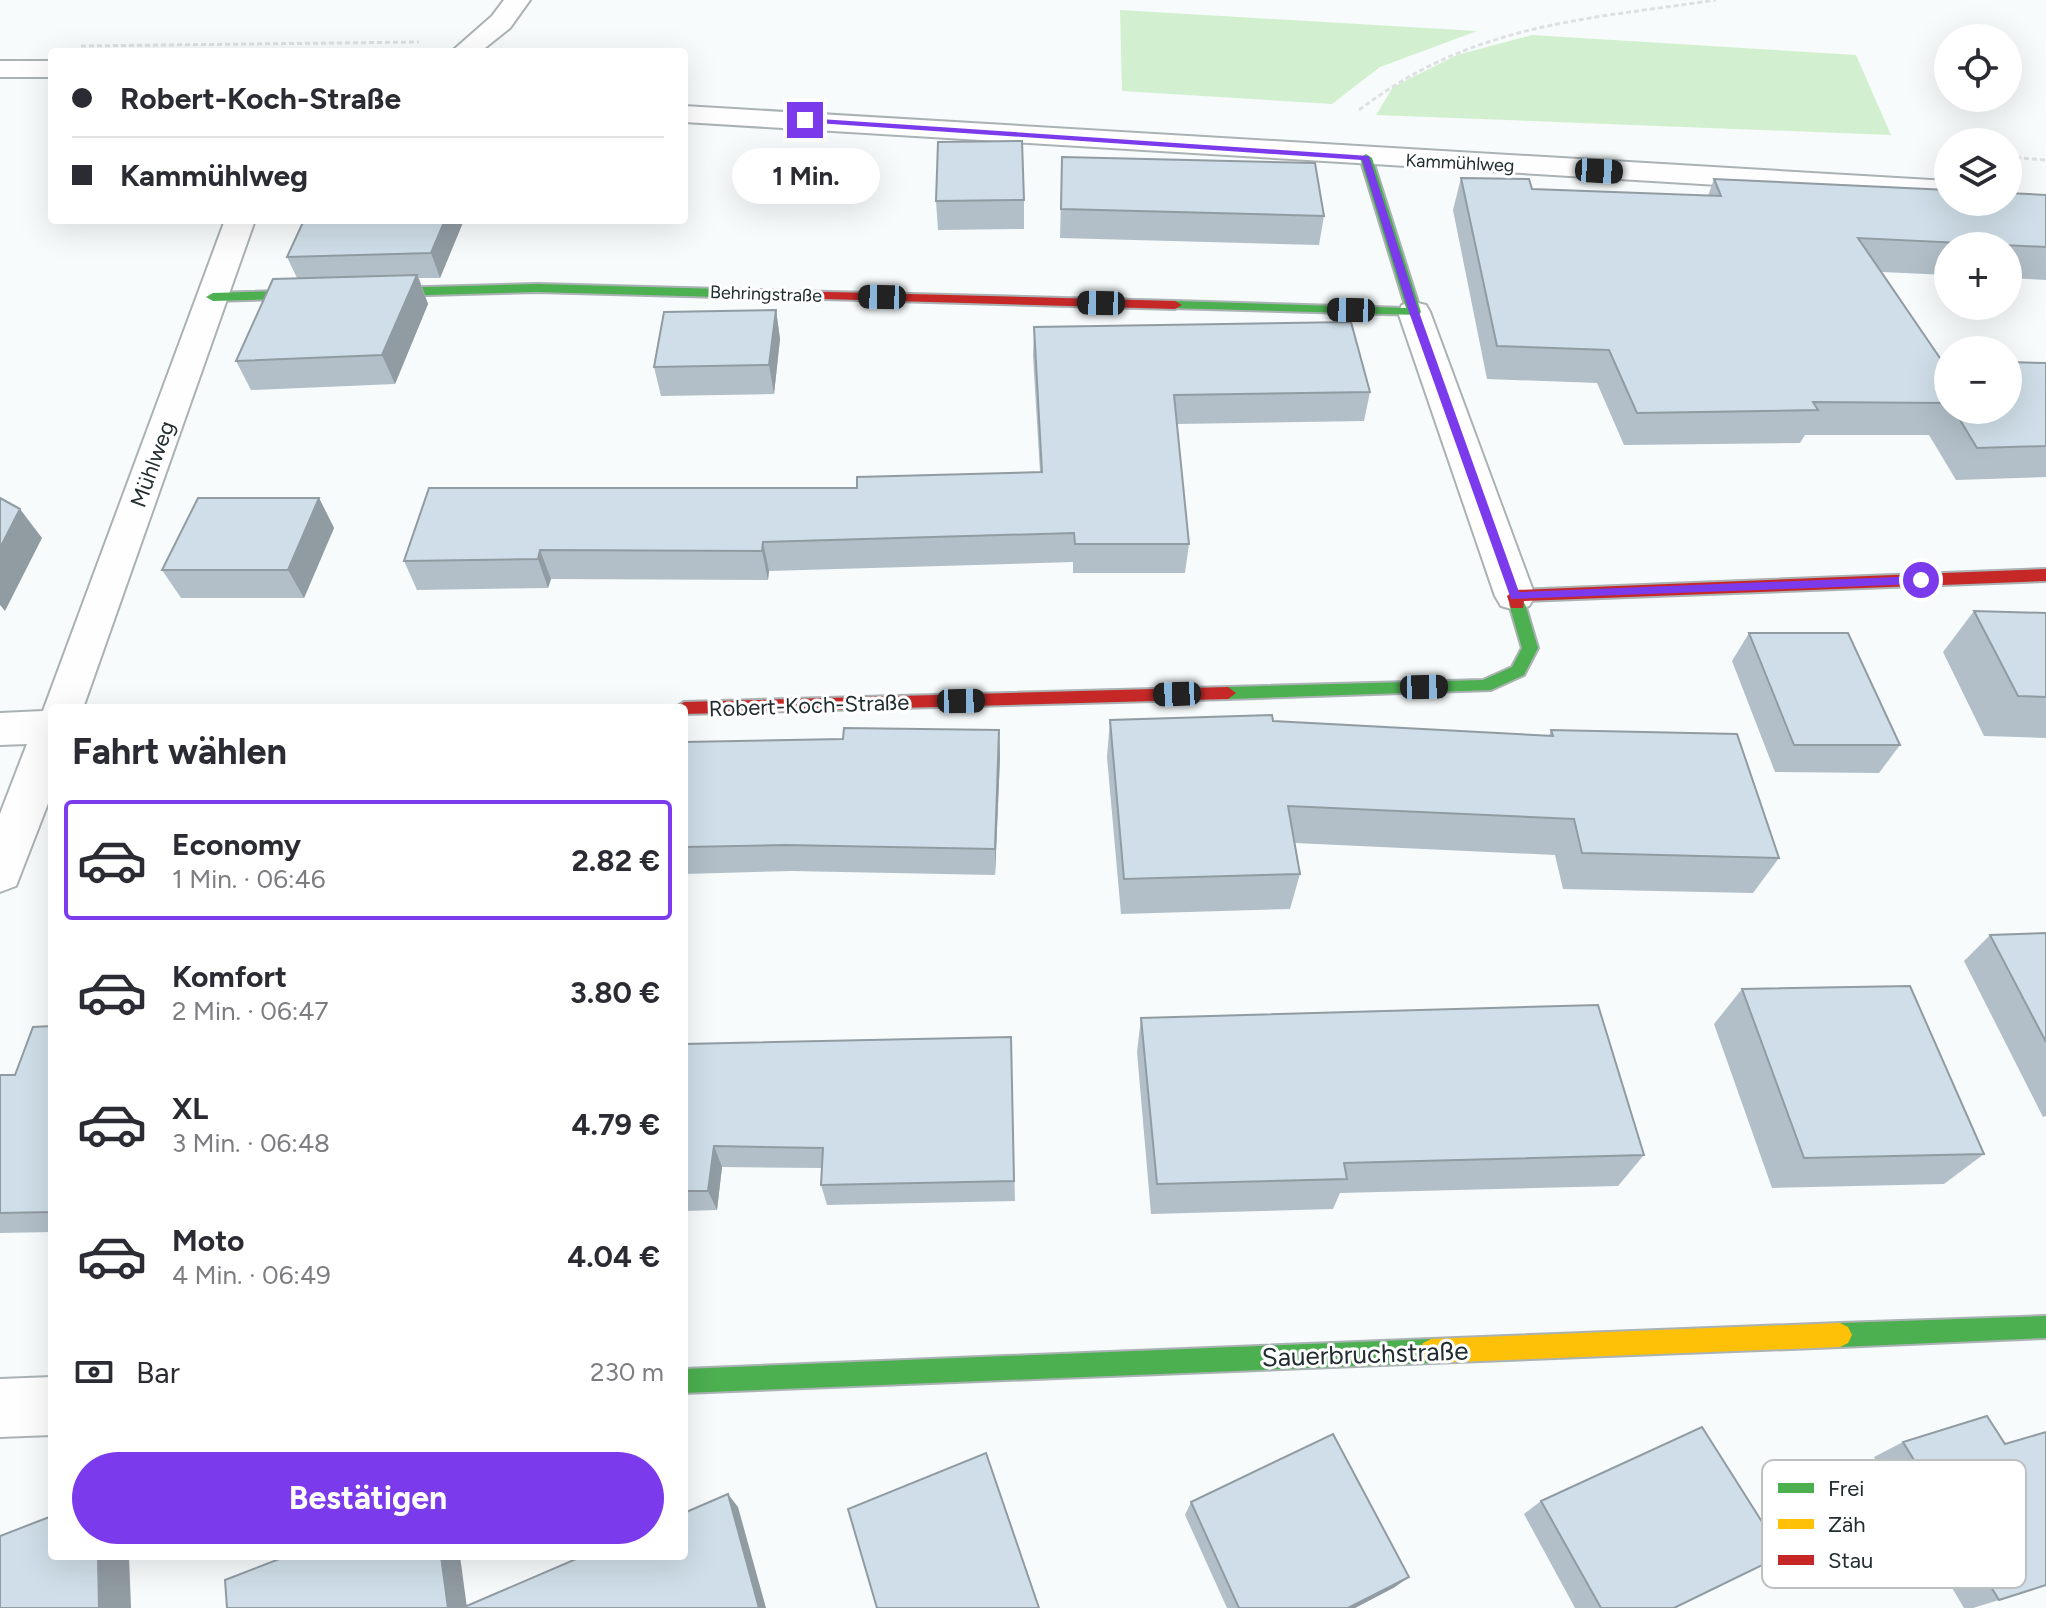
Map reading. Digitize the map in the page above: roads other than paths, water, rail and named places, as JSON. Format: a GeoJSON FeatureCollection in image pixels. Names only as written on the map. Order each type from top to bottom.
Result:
{"type":"FeatureCollection","features":[{"type":"Feature","properties":{"kind":"street"},"geometry":{"type":"LineString","coordinates":[[469,48],[501,22],[517,0]]}},
{"type":"Feature","properties":{"kind":"street"},"geometry":{"type":"LineString","coordinates":[[0,69],[48,69]]}},
{"type":"Feature","properties":{"kind":"street","name":"Kammühlweg"},"geometry":{"type":"LineString","coordinates":[[688,114],[1366,158],[1934,189]]}},
{"type":"Feature","properties":{"kind":"street"},"geometry":{"type":"LineString","coordinates":[[1366,158],[1414,312],[1515,596],[2046,575]]}},
{"type":"Feature","properties":{"kind":"street","name":"Mühlweg"},"geometry":{"type":"LineString","coordinates":[[63,704],[239,224]]}},
{"type":"Feature","properties":{"kind":"street","name":"Behringstraße"},"geometry":{"type":"LineString","coordinates":[[213,297],[538,288],[1414,312]]}},
{"type":"Feature","properties":{"kind":"street","name":"Robert-Koch-Straße"},"geometry":{"type":"LineString","coordinates":[[688,708],[1485,686],[1518,671],[1530,648],[1515,596]]}},
{"type":"Feature","properties":{"kind":"street"},"geometry":{"type":"LineString","coordinates":[[0,729],[48,727]]}},
{"type":"Feature","properties":{"kind":"street"},"geometry":{"type":"LineString","coordinates":[[0,873],[48,746]]}},
{"type":"Feature","properties":{"kind":"street","name":"Sauerbruchstraße"},"geometry":{"type":"LineString","coordinates":[[688,1381],[2046,1327]]}},
{"type":"Feature","properties":{"kind":"street"},"geometry":{"type":"LineString","coordinates":[[0,1408],[48,1406]]}}]}
